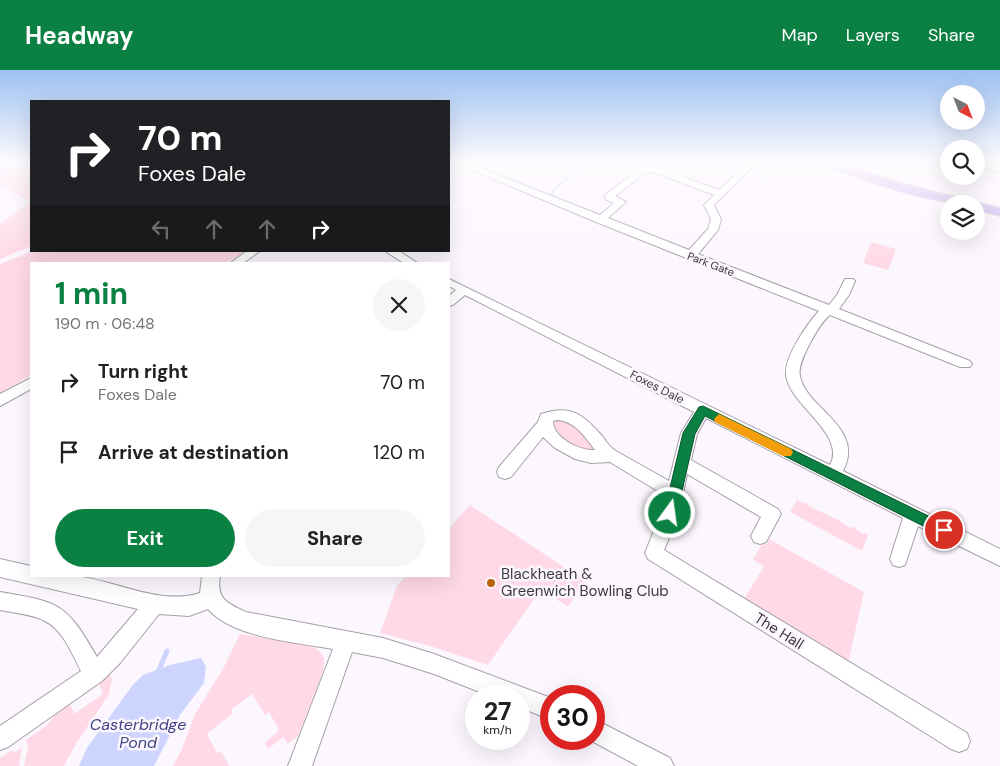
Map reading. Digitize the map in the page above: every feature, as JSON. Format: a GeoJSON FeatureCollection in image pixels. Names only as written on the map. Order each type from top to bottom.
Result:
{"type":"FeatureCollection","features":[{"type":"Feature","properties":{"kind":"main road"},"geometry":{"type":"LineString","coordinates":[[985,208],[1000,212]]}},
{"type":"Feature","properties":{"kind":"street","name":"Park Gate"},"geometry":{"type":"LineString","coordinates":[[537,194],[966,364]]}},
{"type":"Feature","properties":{"kind":"street"},"geometry":{"type":"LineString","coordinates":[[600,220],[621,202],[608,197],[612,194]]}},
{"type":"Feature","properties":{"kind":"street"},"geometry":{"type":"LineString","coordinates":[[690,256],[713,230],[716,219],[710,205],[720,194]]}},
{"type":"Feature","properties":{"kind":"street"},"geometry":{"type":"LineString","coordinates":[[237,262],[253,252]]}},
{"type":"Feature","properties":{"kind":"street"},"geometry":{"type":"LineString","coordinates":[[392,252],[410,262]]}},
{"type":"Feature","properties":{"kind":"street"},"geometry":{"type":"LineString","coordinates":[[833,475],[841,457],[836,438],[800,391],[793,376],[794,362],[823,314],[834,308],[850,281]]}},
{"type":"Feature","properties":{"kind":"street","name":"Foxes Dale"},"geometry":{"type":"LineString","coordinates":[[450,283],[1000,558]]}},
{"type":"Feature","properties":{"kind":"street"},"geometry":{"type":"LineString","coordinates":[[450,301],[464,290]]}},
{"type":"Feature","properties":{"kind":"street"},"geometry":{"type":"LineString","coordinates":[[0,401],[30,383]]}},
{"type":"Feature","properties":{"kind":"street","name":"The Hall"},"geometry":{"type":"LineString","coordinates":[[703,410],[689,433],[670,513],[654,553],[959,741]]}},
{"type":"Feature","properties":{"kind":"street"},"geometry":{"type":"LineString","coordinates":[[505,472],[545,424],[546,418],[554,414],[565,413],[575,417],[609,455],[675,493]]}},
{"type":"Feature","properties":{"kind":"street"},"geometry":{"type":"LineString","coordinates":[[545,424],[552,438],[570,449],[590,457],[609,455]]}},
{"type":"Feature","properties":{"kind":"street"},"geometry":{"type":"LineString","coordinates":[[682,463],[772,514],[760,536]]}},
{"type":"Feature","properties":{"kind":"street"},"geometry":{"type":"LineString","coordinates":[[898,559],[913,515]]}},
{"type":"Feature","properties":{"kind":"street"},"geometry":{"type":"LineString","coordinates":[[0,568],[30,575]]}},
{"type":"Feature","properties":{"kind":"street"},"geometry":{"type":"LineString","coordinates":[[39,577],[155,604],[190,606],[212,599]]}},
{"type":"Feature","properties":{"kind":"street"},"geometry":{"type":"LineString","coordinates":[[211,577],[209,588],[212,599],[222,612],[244,622],[383,648],[434,664],[540,705]]}},
{"type":"Feature","properties":{"kind":"street"},"geometry":{"type":"LineString","coordinates":[[0,601],[55,615],[66,628],[95,674]]}},
{"type":"Feature","properties":{"kind":"street"},"geometry":{"type":"LineString","coordinates":[[0,740],[95,674],[114,656],[155,604]]}},
{"type":"Feature","properties":{"kind":"street"},"geometry":{"type":"LineString","coordinates":[[300,766],[346,641]]}},
{"type":"Feature","properties":{"kind":"street"},"geometry":{"type":"LineString","coordinates":[[605,736],[662,766]]}},
{"type":"Feature","properties":{"kind":"shaded area"},"geometry":{"type":"Polygon","coordinates":[[[17,194],[30,194],[30,202],[17,194]]]}},
{"type":"Feature","properties":{"kind":"shaded area"},"geometry":{"type":"Polygon","coordinates":[[[30,202],[30,246],[0,259],[0,224],[30,202]]]}},
{"type":"Feature","properties":{"kind":"shaded area"},"geometry":{"type":"Polygon","coordinates":[[[871,242],[896,249],[888,270],[863,263],[871,242]]]}},
{"type":"Feature","properties":{"kind":"shaded area"},"geometry":{"type":"Polygon","coordinates":[[[30,252],[244,252],[227,262],[30,262],[30,376],[0,393],[0,264],[30,252]]]}},
{"type":"Feature","properties":{"kind":"shaded area"},"geometry":{"type":"Polygon","coordinates":[[[553,419],[572,420],[592,444],[594,452],[581,450],[569,444],[554,429],[551,423],[553,419]]]}},
{"type":"Feature","properties":{"kind":"shaded area"},"geometry":{"type":"Polygon","coordinates":[[[797,500],[805,504],[806,502],[809,506],[868,535],[862,551],[790,512],[797,500]]]}},
{"type":"Feature","properties":{"kind":"shaded area","name":"Blackheath & Greenwich Bowling Club"},"geometry":{"type":"Polygon","coordinates":[[[470,505],[585,581],[568,607],[541,589],[488,665],[430,646],[380,633],[397,586],[405,577],[450,577],[450,528],[470,505]]]}},
{"type":"Feature","properties":{"kind":"shaded area"},"geometry":{"type":"Polygon","coordinates":[[[769,539],[864,592],[847,668],[741,604],[764,566],[753,560],[762,544],[767,544],[769,539]]]}},
{"type":"Feature","properties":{"kind":"shaded area"},"geometry":{"type":"Polygon","coordinates":[[[240,634],[309,645],[318,650],[323,656],[322,674],[298,736],[288,744],[283,737],[268,749],[265,743],[279,730],[269,712],[265,715],[252,694],[231,710],[233,713],[207,734],[217,753],[221,751],[229,766],[173,766],[182,749],[195,714],[224,667],[240,634]]]}},
{"type":"Feature","properties":{"kind":"shaded area"},"geometry":{"type":"Polygon","coordinates":[[[109,674],[112,679],[108,696],[77,742],[64,766],[24,766],[28,746],[26,740],[46,726],[55,715],[70,704],[74,714],[103,694],[99,684],[109,674]]]}},
{"type":"Feature","properties":{"kind":"shaded area"},"geometry":{"type":"Polygon","coordinates":[[[22,747],[19,766],[0,766],[0,758],[12,750],[14,753],[22,747]]]}},
{"type":"Feature","properties":{"kind":"water","name":"Casterbridge Pond"},"geometry":{"type":"Polygon","coordinates":[[[201,658],[206,667],[204,683],[180,715],[154,766],[79,766],[87,748],[132,686],[143,675],[170,665],[201,658]]]}},
{"type":"Feature","properties":{"kind":"waterway"},"geometry":{"type":"LineString","coordinates":[[552,194],[556,199]]}},
{"type":"Feature","properties":{"kind":"waterway"},"geometry":{"type":"LineString","coordinates":[[158,672],[167,651]]}},
{"type":"Feature","properties":{"kind":"slow traffic"},"geometry":{"type":"LineString","coordinates":[[719,419],[787,452]]}},
{"type":"Feature","properties":{"kind":"place","name":"Blackheath & Greenwich Bowling Club"},"geometry":{"type":"Point","coordinates":[491,583]}},
{"type":"Feature","properties":{"kind":"route"},"geometry":{"type":"LineString","coordinates":[[670,513],[689,433],[703,410],[944,530]]}}]}
